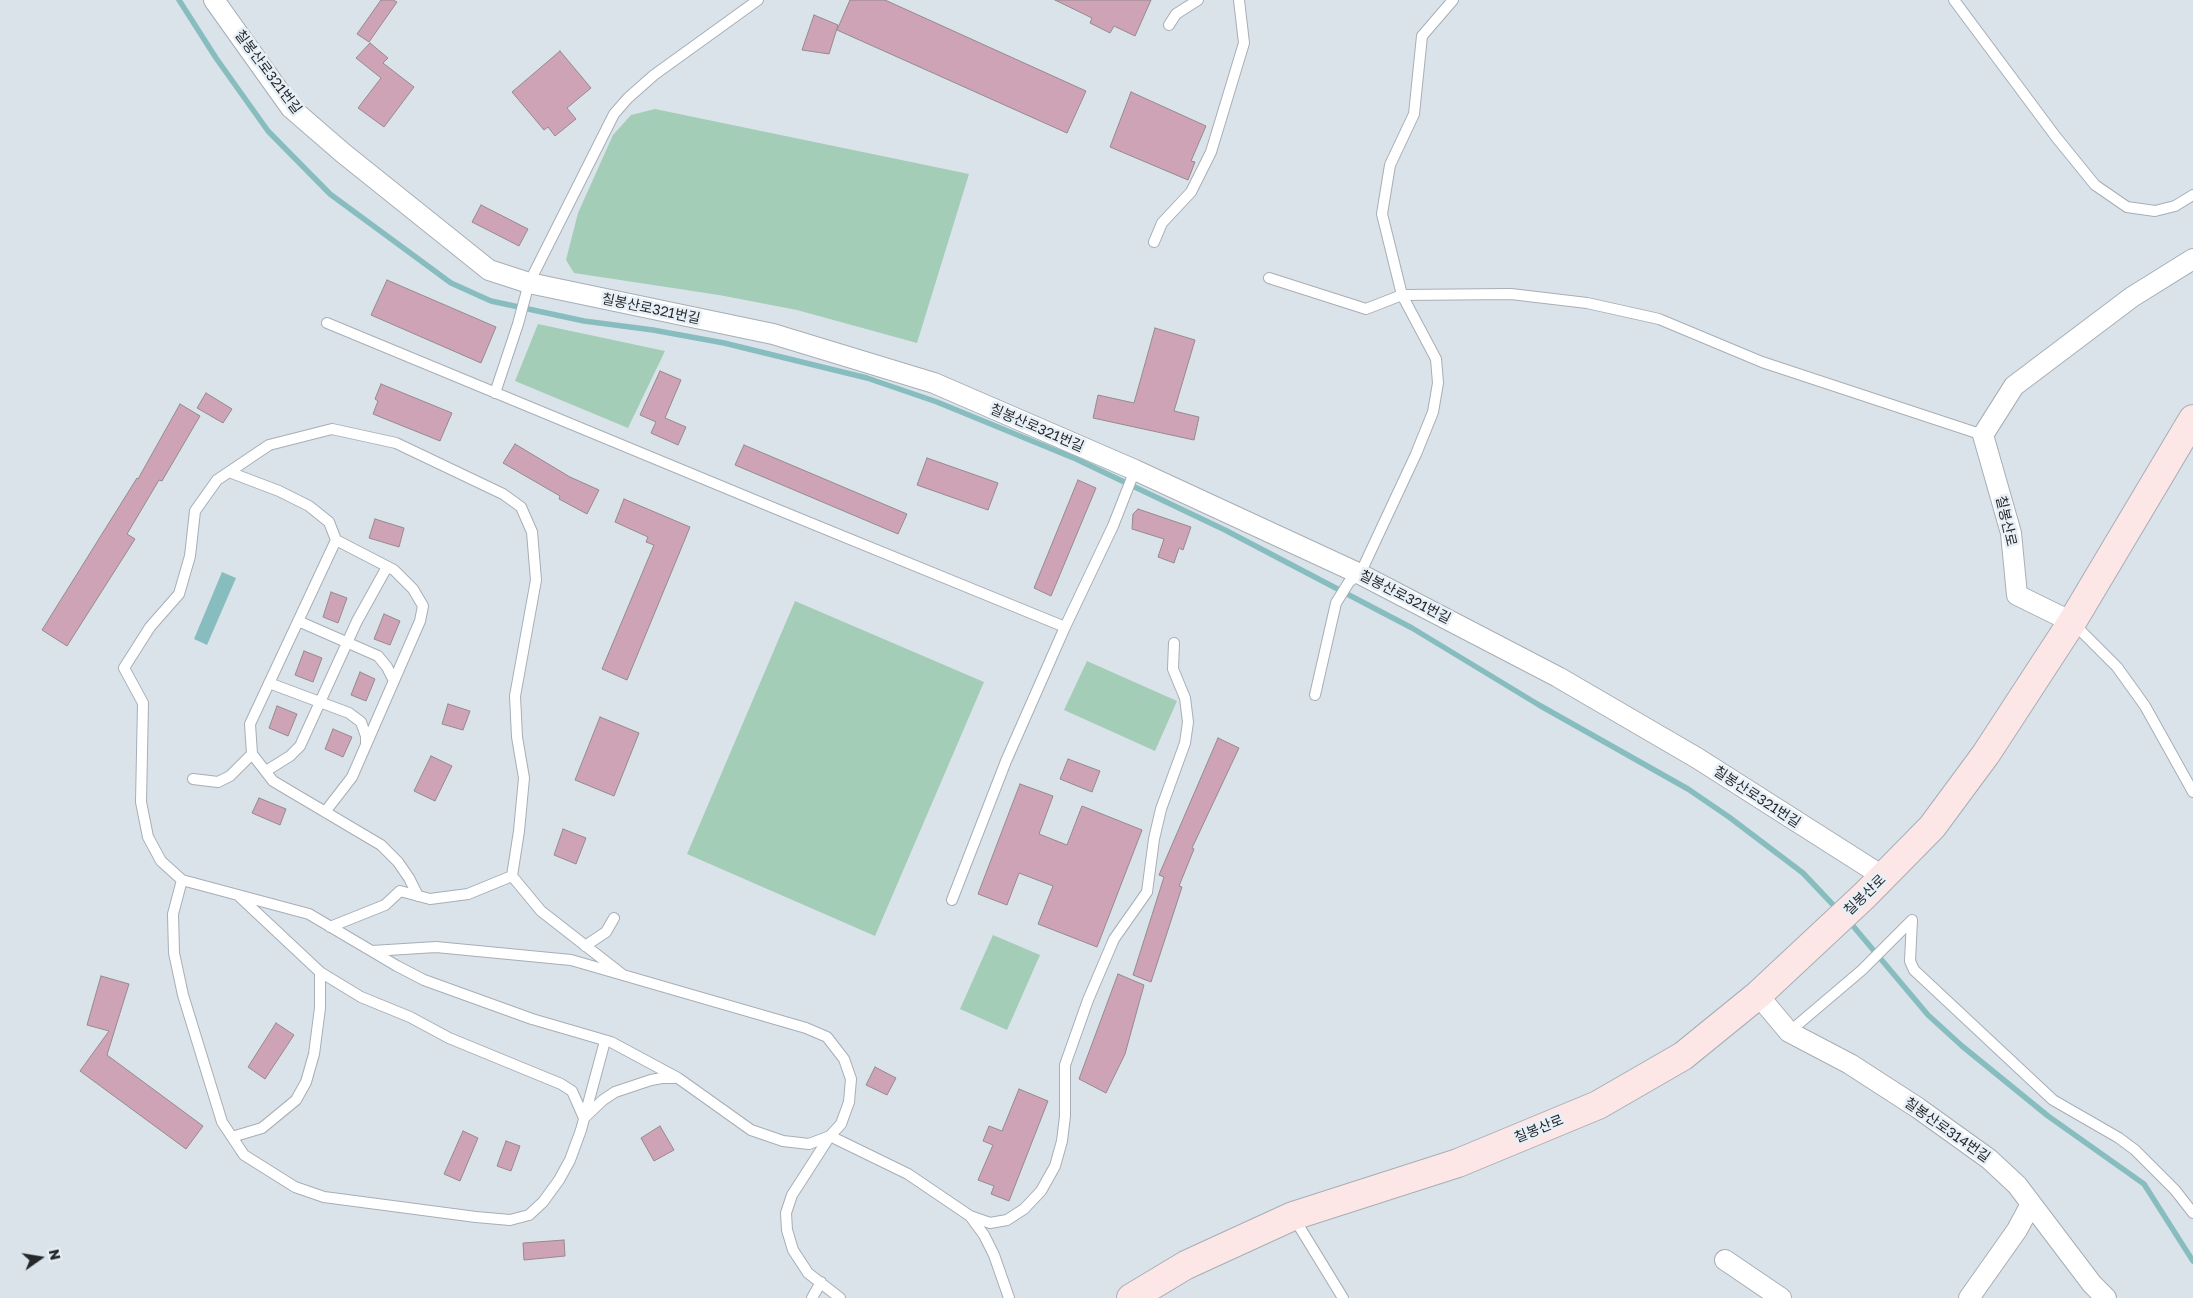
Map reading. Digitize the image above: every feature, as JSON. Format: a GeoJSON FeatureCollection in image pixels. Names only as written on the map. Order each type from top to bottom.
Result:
{"type":"FeatureCollection","features":[{"type":"Feature","properties":{"kind":"street","name":"칠봉산로321번길"},"geometry":{"type":"LineString","coordinates":[[214,0],[291,108],[489,270],[529,283],[773,334],[934,383],[1135,470],[1558,677],[1697,758],[1874,886]]}},
{"type":"Feature","properties":{"kind":"street"},"geometry":{"type":"LineString","coordinates":[[1983,435],[2014,386],[2132,297],[2193,259]]}},
{"type":"Feature","properties":{"kind":"street"},"geometry":{"type":"LineString","coordinates":[[2072,622],[2193,419]]}},
{"type":"Feature","properties":{"kind":"street","name":"칠봉산로"},"geometry":{"type":"LineString","coordinates":[[1131,1298],[1186,1264],[1293,1216],[1458,1163],[1598,1105],[1683,1056],[1758,995],[1820,939],[1874,886],[1932,827],[1986,754],[2072,622],[2017,595],[2011,533],[1983,435]]}},
{"type":"Feature","properties":{"kind":"street","name":"칠봉산로314번길"},"geometry":{"type":"LineString","coordinates":[[1758,995],[1789,1032],[1850,1064],[1918,1108],[1989,1159],[2017,1185],[2092,1284],[2106,1298]]}},
{"type":"Feature","properties":{"kind":"street"},"geometry":{"type":"LineString","coordinates":[[1969,1298],[2017,1230],[2031,1204]]}},
{"type":"Feature","properties":{"kind":"street"},"geometry":{"type":"LineString","coordinates":[[1725,1260],[1781,1298]]}},
{"type":"Feature","properties":{"kind":"lane"},"geometry":{"type":"LineString","coordinates":[[495,393],[518,324],[529,283],[614,114],[628,98],[654,75],[758,0]]}},
{"type":"Feature","properties":{"kind":"lane"},"geometry":{"type":"LineString","coordinates":[[1169,25],[1176,14],[1198,0]]}},
{"type":"Feature","properties":{"kind":"lane"},"geometry":{"type":"LineString","coordinates":[[1154,242],[1162,223],[1191,192],[1211,152],[1244,43],[1238,0]]}},
{"type":"Feature","properties":{"kind":"lane"},"geometry":{"type":"LineString","coordinates":[[1315,695],[1336,603],[1354,578],[1416,454],[1433,412],[1438,383],[1436,359],[1402,295],[1382,214],[1390,165],[1414,114],[1422,36],[1453,0]]}},
{"type":"Feature","properties":{"kind":"lane"},"geometry":{"type":"LineString","coordinates":[[1954,0],[2056,137],[2095,185],[2127,207],[2155,211],[2175,206],[2193,194]]}},
{"type":"Feature","properties":{"kind":"lane"},"geometry":{"type":"LineString","coordinates":[[1269,278],[1366,309],[1402,295],[1511,294],[1587,303],[1659,319],[1762,362],[1983,435]]}},
{"type":"Feature","properties":{"kind":"lane"},"geometry":{"type":"LineString","coordinates":[[327,323],[1065,627]]}},
{"type":"Feature","properties":{"kind":"lane"},"geometry":{"type":"LineString","coordinates":[[624,975],[541,911],[512,876],[519,832],[524,778],[517,737],[515,696],[536,580],[532,532],[521,506],[503,494],[396,443],[332,429],[306,434],[269,445],[217,480],[194,511],[190,556],[179,594],[150,626],[124,668],[143,703],[141,802],[148,838],[161,861],[182,880],[309,914],[424,980],[532,1019],[605,1041],[678,1078],[751,1130],[783,1141],[809,1144],[830,1136],[908,1174],[970,1216],[990,1222],[1007,1220],[1024,1209],[1041,1191],[1055,1166],[1062,1141],[1065,1116],[1066,1065],[1088,1000],[1114,939],[1146,892],[1154,839],[1161,809],[1185,743],[1188,722],[1185,698],[1173,669],[1174,643]]}},
{"type":"Feature","properties":{"kind":"lane"},"geometry":{"type":"LineString","coordinates":[[952,900],[1006,761],[1124,499],[1135,470]]}},
{"type":"Feature","properties":{"kind":"lane"},"geometry":{"type":"LineString","coordinates":[[229,472],[279,491],[310,506],[329,522],[336,540],[387,567],[413,589],[422,606],[420,621],[352,777],[325,812]]}},
{"type":"Feature","properties":{"kind":"lane"},"geometry":{"type":"LineString","coordinates":[[336,540],[250,724],[252,754],[272,781],[381,845],[398,862],[418,896]]}},
{"type":"Feature","properties":{"kind":"lane"},"geometry":{"type":"LineString","coordinates":[[266,771],[290,756],[300,746],[373,589],[387,567]]}},
{"type":"Feature","properties":{"kind":"lane"},"geometry":{"type":"LineString","coordinates":[[298,622],[378,656],[387,667],[394,681]]}},
{"type":"Feature","properties":{"kind":"lane"},"geometry":{"type":"LineString","coordinates":[[2072,622],[2117,667],[2146,706],[2193,792]]}},
{"type":"Feature","properties":{"kind":"lane"},"geometry":{"type":"LineString","coordinates":[[269,683],[349,713],[361,722],[366,736],[366,745]]}},
{"type":"Feature","properties":{"kind":"lane"},"geometry":{"type":"LineString","coordinates":[[193,779],[218,782],[230,776],[252,754]]}},
{"type":"Feature","properties":{"kind":"lane"},"geometry":{"type":"LineString","coordinates":[[330,927],[385,905],[400,891],[430,898],[468,894],[512,876]]}},
{"type":"Feature","properties":{"kind":"lane"},"geometry":{"type":"LineString","coordinates":[[182,880],[173,914],[174,953],[183,995],[222,1122],[244,1155],[295,1187],[324,1197],[510,1220],[530,1215],[543,1202],[559,1180],[570,1160],[584,1118],[605,1041]]}},
{"type":"Feature","properties":{"kind":"lane"},"geometry":{"type":"LineString","coordinates":[[238,895],[320,972],[361,997],[410,1017],[448,1038],[560,1084],[572,1091],[584,1118]]}},
{"type":"Feature","properties":{"kind":"lane"},"geometry":{"type":"LineString","coordinates":[[585,946],[606,932],[614,918]]}},
{"type":"Feature","properties":{"kind":"lane"},"geometry":{"type":"LineString","coordinates":[[1789,1032],[1862,970],[1912,920],[1910,961],[1914,970],[2053,1100],[2119,1138],[2135,1150],[2175,1190],[2193,1213]]}},
{"type":"Feature","properties":{"kind":"lane"},"geometry":{"type":"LineString","coordinates":[[372,951],[436,947],[571,960],[806,1028],[827,1037],[844,1059],[851,1079],[849,1102],[841,1124],[830,1136],[792,1195],[786,1213],[787,1230],[793,1250],[808,1272],[840,1298]]}},
{"type":"Feature","properties":{"kind":"lane"},"geometry":{"type":"LineString","coordinates":[[232,1137],[262,1128],[296,1100],[306,1082],[314,1054],[320,1008],[320,972]]}},
{"type":"Feature","properties":{"kind":"lane"},"geometry":{"type":"LineString","coordinates":[[584,1118],[603,1100],[615,1092],[662,1078],[678,1078]]}},
{"type":"Feature","properties":{"kind":"lane"},"geometry":{"type":"LineString","coordinates":[[970,1216],[984,1235],[994,1255],[1009,1298]]}},
{"type":"Feature","properties":{"kind":"lane"},"geometry":{"type":"LineString","coordinates":[[1293,1216],[1343,1298]]}},
{"type":"Feature","properties":{"kind":"lane"},"geometry":{"type":"LineString","coordinates":[[812,1298],[821,1282]]}},
{"type":"Feature","properties":{"kind":"green space"},"geometry":{"type":"Polygon","coordinates":[[[655,109],[969,174],[917,343],[797,310],[719,295],[574,273],[566,260],[578,213],[613,135],[631,115],[655,109]]]}},
{"type":"Feature","properties":{"kind":"green space"},"geometry":{"type":"Polygon","coordinates":[[[538,324],[665,351],[628,428],[515,381],[538,324]]]}},
{"type":"Feature","properties":{"kind":"green space"},"geometry":{"type":"Polygon","coordinates":[[[795,601],[984,682],[875,936],[687,854],[795,601]]]}},
{"type":"Feature","properties":{"kind":"green space"},"geometry":{"type":"Polygon","coordinates":[[[1087,661],[1177,701],[1155,751],[1064,710],[1087,661]]]}},
{"type":"Feature","properties":{"kind":"green space"},"geometry":{"type":"Polygon","coordinates":[[[993,935],[1040,955],[1007,1030],[960,1009],[993,935]]]}},
{"type":"Feature","properties":{"kind":"water"},"geometry":{"type":"Polygon","coordinates":[[[222,572],[236,578],[207,645],[194,639],[222,572]]]}},
{"type":"Feature","properties":{"kind":"building"},"geometry":{"type":"Polygon","coordinates":[[[381,0],[397,2],[369,42],[357,34],[381,0]]]}},
{"type":"Feature","properties":{"kind":"building"},"geometry":{"type":"Polygon","coordinates":[[[850,0],[885,0],[1086,91],[1067,133],[837,30],[850,0]]]}},
{"type":"Feature","properties":{"kind":"building"},"geometry":{"type":"Polygon","coordinates":[[[1055,0],[1151,0],[1135,36],[1114,26],[1110,33],[1090,23],[1092,18],[1055,0]]]}},
{"type":"Feature","properties":{"kind":"building"},"geometry":{"type":"Polygon","coordinates":[[[814,15],[838,25],[829,54],[802,50],[814,15]]]}},
{"type":"Feature","properties":{"kind":"building"},"geometry":{"type":"Polygon","coordinates":[[[370,43],[388,58],[383,63],[414,87],[384,127],[358,108],[381,78],[356,58],[370,43]]]}},
{"type":"Feature","properties":{"kind":"building"},"geometry":{"type":"Polygon","coordinates":[[[560,51],[591,88],[567,108],[576,119],[555,136],[548,127],[544,130],[512,92],[560,51]]]}},
{"type":"Feature","properties":{"kind":"building"},"geometry":{"type":"Polygon","coordinates":[[[1131,92],[1206,126],[1191,161],[1195,162],[1188,180],[1110,147],[1131,92]]]}},
{"type":"Feature","properties":{"kind":"building"},"geometry":{"type":"Polygon","coordinates":[[[481,205],[528,229],[519,246],[472,222],[481,205]]]}},
{"type":"Feature","properties":{"kind":"building"},"geometry":{"type":"Polygon","coordinates":[[[387,280],[496,327],[481,363],[371,315],[387,280]]]}},
{"type":"Feature","properties":{"kind":"building"},"geometry":{"type":"Polygon","coordinates":[[[1155,328],[1195,340],[1174,411],[1199,417],[1194,440],[1093,418],[1098,395],[1134,403],[1155,328]]]}},
{"type":"Feature","properties":{"kind":"building"},"geometry":{"type":"Polygon","coordinates":[[[660,371],[681,380],[665,418],[686,427],[678,445],[651,433],[656,422],[640,415],[660,371]]]}},
{"type":"Feature","properties":{"kind":"building"},"geometry":{"type":"Polygon","coordinates":[[[381,384],[452,413],[440,441],[373,414],[378,401],[375,399],[381,384]]]}},
{"type":"Feature","properties":{"kind":"building"},"geometry":{"type":"Polygon","coordinates":[[[206,393],[232,409],[223,423],[197,408],[206,393]]]}},
{"type":"Feature","properties":{"kind":"building"},"geometry":{"type":"Polygon","coordinates":[[[180,404],[200,416],[162,481],[159,480],[127,534],[135,539],[67,646],[42,630],[138,479],[180,404]]]}},
{"type":"Feature","properties":{"kind":"building"},"geometry":{"type":"Polygon","coordinates":[[[515,444],[570,477],[599,490],[587,514],[559,499],[560,496],[503,463],[515,444]]]}},
{"type":"Feature","properties":{"kind":"building"},"geometry":{"type":"Polygon","coordinates":[[[744,445],[907,514],[898,534],[735,465],[744,445]]]}},
{"type":"Feature","properties":{"kind":"building"},"geometry":{"type":"Polygon","coordinates":[[[927,458],[998,483],[988,510],[917,485],[927,458]]]}},
{"type":"Feature","properties":{"kind":"building"},"geometry":{"type":"Polygon","coordinates":[[[1078,480],[1096,488],[1051,596],[1034,588],[1078,480]]]}},
{"type":"Feature","properties":{"kind":"building"},"geometry":{"type":"Polygon","coordinates":[[[624,499],[690,527],[627,680],[602,669],[654,545],[646,542],[648,537],[615,522],[624,499]]]}},
{"type":"Feature","properties":{"kind":"building"},"geometry":{"type":"Polygon","coordinates":[[[1138,509],[1191,527],[1183,550],[1179,548],[1174,563],[1158,557],[1164,539],[1132,529],[1133,514],[1138,509]]]}},
{"type":"Feature","properties":{"kind":"building"},"geometry":{"type":"Polygon","coordinates":[[[375,519],[404,528],[399,547],[369,538],[375,519]]]}},
{"type":"Feature","properties":{"kind":"building"},"geometry":{"type":"Polygon","coordinates":[[[331,592],[347,598],[338,623],[323,617],[331,592]]]}},
{"type":"Feature","properties":{"kind":"building"},"geometry":{"type":"Polygon","coordinates":[[[384,614],[400,621],[390,645],[374,639],[384,614]]]}},
{"type":"Feature","properties":{"kind":"building"},"geometry":{"type":"Polygon","coordinates":[[[304,651],[322,658],[313,682],[295,675],[304,651]]]}},
{"type":"Feature","properties":{"kind":"building"},"geometry":{"type":"Polygon","coordinates":[[[360,672],[375,679],[366,701],[351,695],[360,672]]]}},
{"type":"Feature","properties":{"kind":"building"},"geometry":{"type":"Polygon","coordinates":[[[448,704],[470,711],[463,730],[442,724],[448,704]]]}},
{"type":"Feature","properties":{"kind":"building"},"geometry":{"type":"Polygon","coordinates":[[[277,706],[297,714],[288,736],[269,728],[277,706]]]}},
{"type":"Feature","properties":{"kind":"building"},"geometry":{"type":"Polygon","coordinates":[[[600,717],[639,733],[614,796],[575,780],[600,717]]]}},
{"type":"Feature","properties":{"kind":"building"},"geometry":{"type":"Polygon","coordinates":[[[333,729],[352,737],[343,757],[325,749],[333,729]]]}},
{"type":"Feature","properties":{"kind":"building"},"geometry":{"type":"Polygon","coordinates":[[[1218,738],[1239,748],[1192,848],[1194,849],[1179,886],[1182,887],[1151,982],[1133,975],[1164,877],[1159,875],[1218,738]]]}},
{"type":"Feature","properties":{"kind":"building"},"geometry":{"type":"Polygon","coordinates":[[[431,756],[452,766],[435,801],[414,791],[431,756]]]}},
{"type":"Feature","properties":{"kind":"building"},"geometry":{"type":"Polygon","coordinates":[[[1068,759],[1100,771],[1092,792],[1060,779],[1068,759]]]}},
{"type":"Feature","properties":{"kind":"building"},"geometry":{"type":"Polygon","coordinates":[[[1020,784],[1053,796],[1039,834],[1067,845],[1082,806],[1142,830],[1097,947],[1038,924],[1053,886],[1019,873],[1007,905],[978,894],[1020,784]]]}},
{"type":"Feature","properties":{"kind":"building"},"geometry":{"type":"Polygon","coordinates":[[[259,798],[286,809],[280,825],[252,813],[259,798]]]}},
{"type":"Feature","properties":{"kind":"building"},"geometry":{"type":"Polygon","coordinates":[[[563,829],[586,838],[576,864],[554,855],[563,829]]]}},
{"type":"Feature","properties":{"kind":"building"},"geometry":{"type":"Polygon","coordinates":[[[1118,974],[1144,985],[1125,1054],[1106,1093],[1079,1079],[1118,974]]]}},
{"type":"Feature","properties":{"kind":"building"},"geometry":{"type":"Polygon","coordinates":[[[101,976],[129,984],[107,1055],[203,1126],[186,1149],[80,1071],[109,1031],[87,1025],[101,976]]]}},
{"type":"Feature","properties":{"kind":"building"},"geometry":{"type":"Polygon","coordinates":[[[276,1023],[294,1035],[265,1079],[248,1067],[276,1023]]]}},
{"type":"Feature","properties":{"kind":"building"},"geometry":{"type":"Polygon","coordinates":[[[875,1067],[896,1078],[887,1095],[866,1085],[875,1067]]]}},
{"type":"Feature","properties":{"kind":"building"},"geometry":{"type":"Polygon","coordinates":[[[1019,1089],[1048,1101],[1009,1201],[991,1194],[994,1186],[978,1180],[993,1145],[983,1141],[989,1126],[1002,1131],[1019,1089]]]}},
{"type":"Feature","properties":{"kind":"building"},"geometry":{"type":"Polygon","coordinates":[[[660,1126],[674,1150],[654,1161],[641,1138],[660,1126]]]}},
{"type":"Feature","properties":{"kind":"building"},"geometry":{"type":"Polygon","coordinates":[[[463,1131],[478,1138],[460,1181],[444,1174],[463,1131]]]}},
{"type":"Feature","properties":{"kind":"building"},"geometry":{"type":"Polygon","coordinates":[[[506,1141],[520,1146],[511,1171],[497,1166],[506,1141]]]}},
{"type":"Feature","properties":{"kind":"building"},"geometry":{"type":"Polygon","coordinates":[[[564,1240],[565,1256],[524,1260],[523,1243],[564,1240]]]}},
{"type":"Feature","properties":{"kind":"waterway"},"geometry":{"type":"LineString","coordinates":[[179,0],[216,58],[268,131],[330,194],[451,283],[491,301],[584,321],[653,330],[724,343],[867,378],[937,402],[1076,459],[1225,530],[1412,628],[1539,705],[1688,789],[1729,817],[1803,873],[1838,910]]}},
{"type":"Feature","properties":{"kind":"waterway"},"geometry":{"type":"LineString","coordinates":[[1848,920],[1928,1015],[1962,1046],[2048,1116],[2144,1184],[2193,1261]]}}]}
